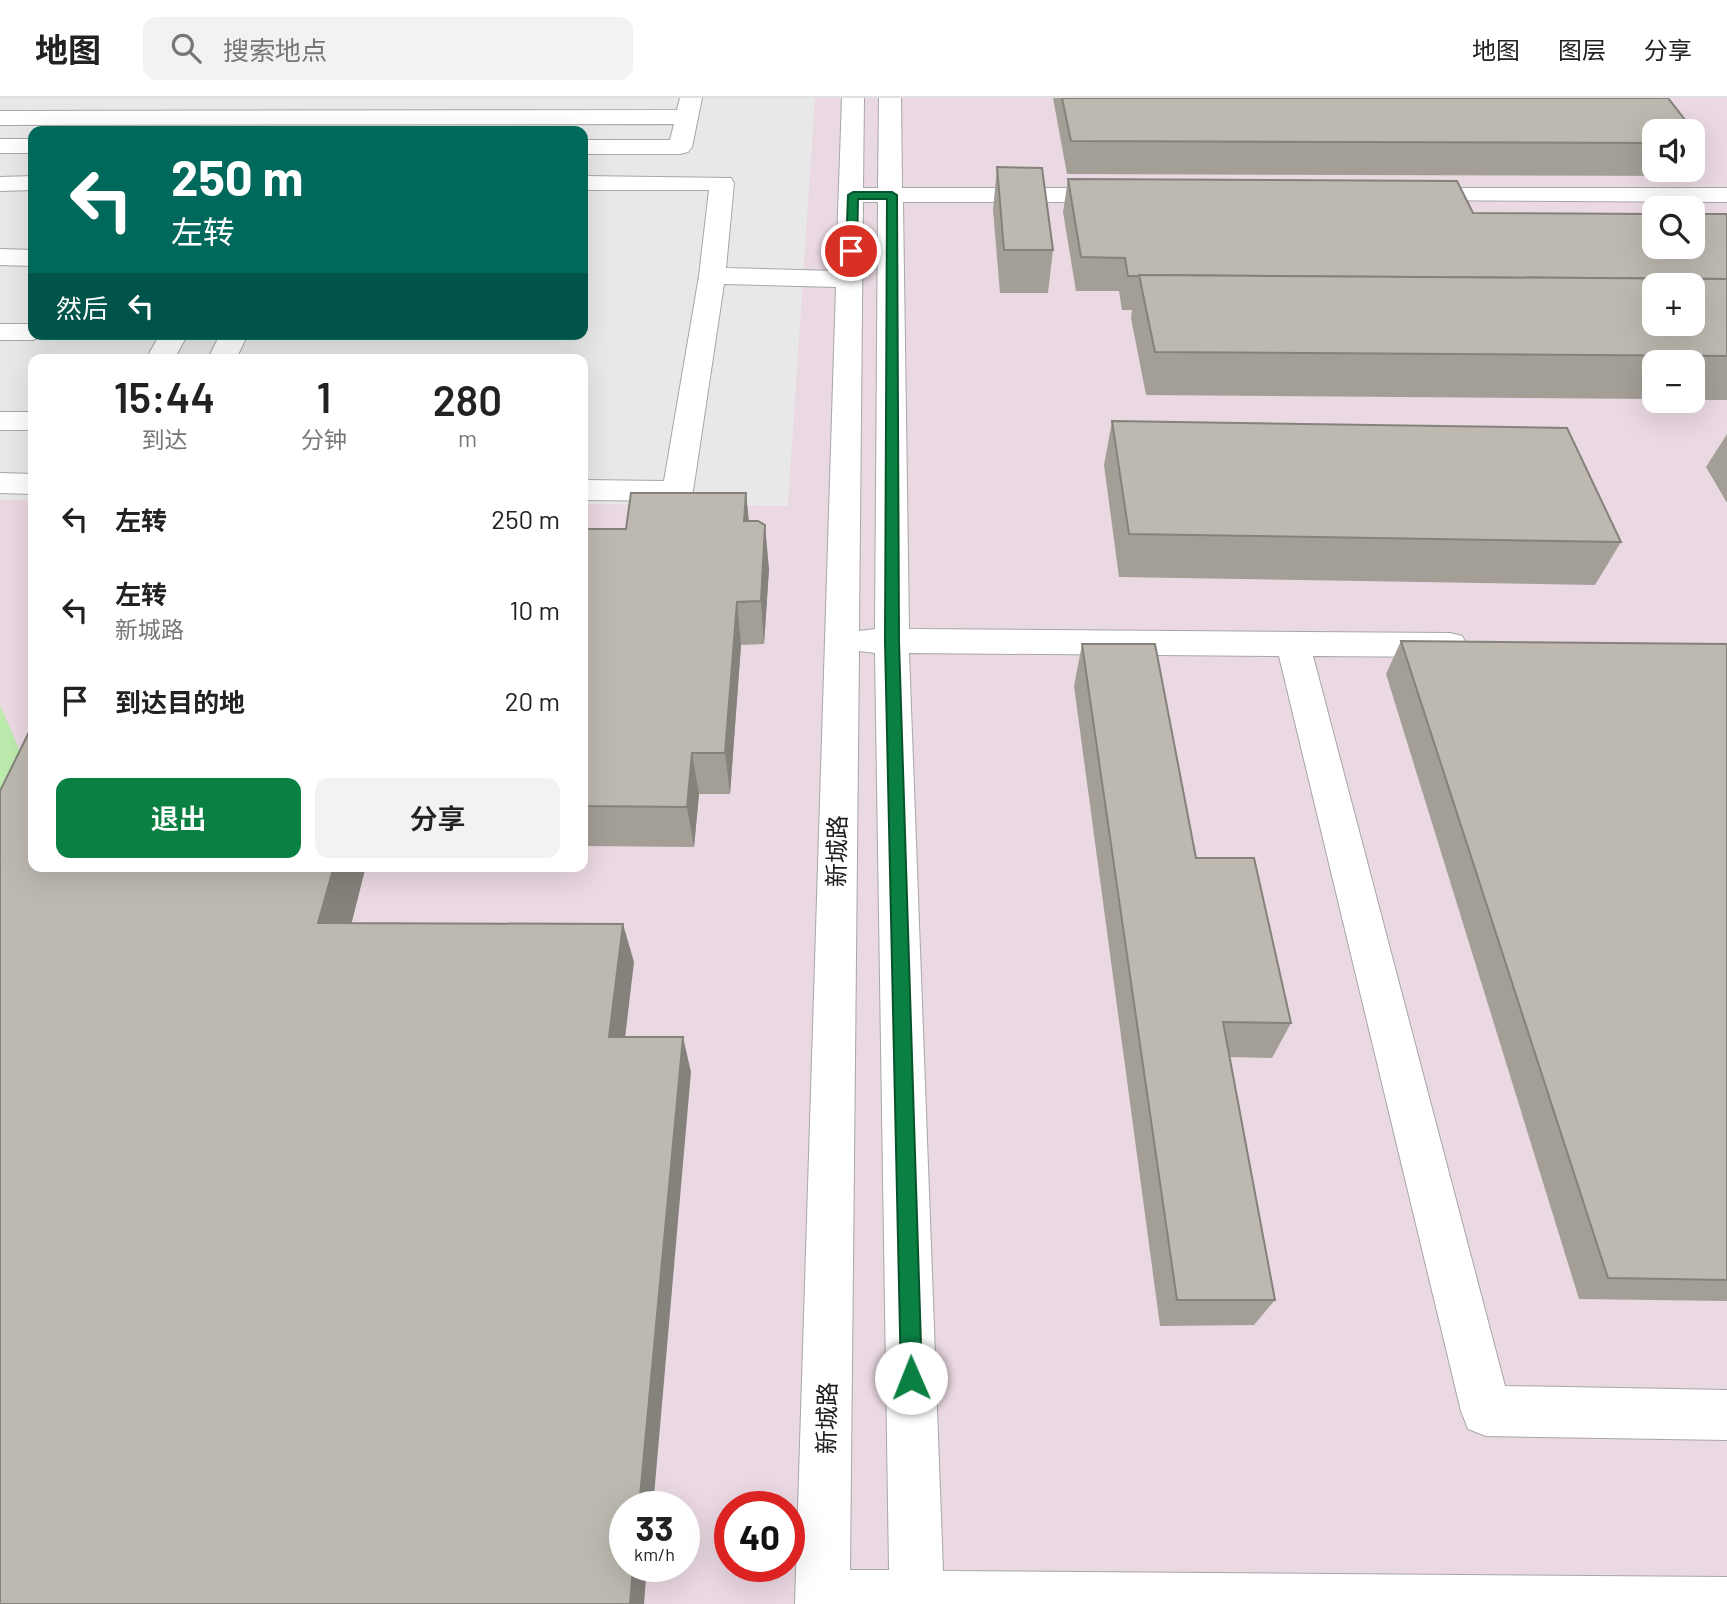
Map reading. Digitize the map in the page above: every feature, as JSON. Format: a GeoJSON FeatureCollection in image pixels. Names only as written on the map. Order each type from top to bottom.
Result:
{"type":"FeatureCollection","features":[{"type":"Feature","properties":{"kind":"street"},"geometry":{"type":"LineString","coordinates":[[4,123],[27,98]]}},
{"type":"Feature","properties":{"kind":"street","name":"新城路"},"geometry":{"type":"LineString","coordinates":[[822,1601],[853,98]]}},
{"type":"Feature","properties":{"kind":"street"},"geometry":{"type":"LineString","coordinates":[[890,98],[892,641],[917,1600]]}},
{"type":"Feature","properties":{"kind":"street"},"geometry":{"type":"LineString","coordinates":[[4,123],[689,108],[680,147],[588,147]]}},
{"type":"Feature","properties":{"kind":"street"},"geometry":{"type":"LineString","coordinates":[[0,146],[28,146]]}},
{"type":"Feature","properties":{"kind":"street"},"geometry":{"type":"LineString","coordinates":[[0,184],[28,183]]}},
{"type":"Feature","properties":{"kind":"street"},"geometry":{"type":"LineString","coordinates":[[588,183],[722,183],[712,276],[678,491],[588,490]]}},
{"type":"Feature","properties":{"kind":"street"},"geometry":{"type":"LineString","coordinates":[[853,195],[1143,195]]}},
{"type":"Feature","properties":{"kind":"street"},"geometry":{"type":"LineString","coordinates":[[1393,195],[1727,195]]}},
{"type":"Feature","properties":{"kind":"street"},"geometry":{"type":"LineString","coordinates":[[0,207],[28,206]]}},
{"type":"Feature","properties":{"kind":"street"},"geometry":{"type":"LineString","coordinates":[[0,257],[28,258]]}},
{"type":"Feature","properties":{"kind":"street"},"geometry":{"type":"LineString","coordinates":[[712,276],[850,279]]}},
{"type":"Feature","properties":{"kind":"street"},"geometry":{"type":"LineString","coordinates":[[0,332],[28,332]]}},
{"type":"Feature","properties":{"kind":"street"},"geometry":{"type":"LineString","coordinates":[[0,421],[28,421]]}},
{"type":"Feature","properties":{"kind":"street"},"geometry":{"type":"LineString","coordinates":[[0,483],[28,484]]}},
{"type":"Feature","properties":{"kind":"street"},"geometry":{"type":"LineString","coordinates":[[840,641],[1483,646]]}},
{"type":"Feature","properties":{"kind":"street"},"geometry":{"type":"LineString","coordinates":[[1293,644],[1486,1411],[1727,1415]]}},
{"type":"Feature","properties":{"kind":"street"},"geometry":{"type":"LineString","coordinates":[[822,1601],[1727,1604]]}},
{"type":"Feature","properties":{"kind":"shaded area"},"geometry":{"type":"Polygon","coordinates":[[[0,98],[1727,98],[1727,1604],[0,1604],[0,98]]]}},
{"type":"Feature","properties":{"kind":"shaded area"},"geometry":{"type":"Polygon","coordinates":[[[0,98],[815,98],[788,506],[588,504],[588,354],[28,354],[28,500],[0,500],[0,98]]]}},
{"type":"Feature","properties":{"kind":"green space"},"geometry":{"type":"Polygon","coordinates":[[[0,705],[28,769],[28,780],[0,870],[0,705]]]}},
{"type":"Feature","properties":{"kind":"building"},"geometry":{"type":"Polygon","coordinates":[[[1062,98],[1668,98],[1684,119],[1642,119],[1642,143],[1071,141],[1062,98]]]}},
{"type":"Feature","properties":{"kind":"building"},"geometry":{"type":"Polygon","coordinates":[[[997,167],[1042,168],[1053,250],[1004,250],[997,167]]]}},
{"type":"Feature","properties":{"kind":"building"},"geometry":{"type":"Polygon","coordinates":[[[1068,179],[1457,181],[1473,213],[1642,214],[1642,259],[1705,259],[1705,214],[1727,214],[1727,279],[1705,279],[1705,273],[1642,273],[1642,278],[1128,276],[1125,258],[1081,257],[1068,179]]]}},
{"type":"Feature","properties":{"kind":"building"},"geometry":{"type":"Polygon","coordinates":[[[1139,275],[1642,278],[1642,336],[1705,336],[1705,279],[1727,279],[1727,356],[1705,356],[1705,350],[1642,350],[1642,355],[1155,352],[1139,275]]]}},
{"type":"Feature","properties":{"kind":"building"},"geometry":{"type":"Polygon","coordinates":[[[1112,421],[1567,428],[1621,542],[1129,534],[1112,421]]]}},
{"type":"Feature","properties":{"kind":"building"},"geometry":{"type":"Polygon","coordinates":[[[631,493],[746,493],[744,521],[758,521],[765,525],[761,601],[737,602],[725,753],[692,753],[687,807],[588,806],[588,529],[626,529],[631,493]]]}},
{"type":"Feature","properties":{"kind":"building"},"geometry":{"type":"Polygon","coordinates":[[[1401,641],[1727,644],[1727,1280],[1608,1278],[1401,641]]]}},
{"type":"Feature","properties":{"kind":"building"},"geometry":{"type":"Polygon","coordinates":[[[1082,644],[1155,644],[1196,858],[1254,858],[1291,1023],[1223,1022],[1275,1300],[1177,1300],[1082,644]]]}},
{"type":"Feature","properties":{"kind":"building"},"geometry":{"type":"Polygon","coordinates":[[[28,734],[28,872],[332,872],[318,923],[623,924],[609,1037],[683,1037],[640,1491],[609,1491],[609,1582],[632,1582],[630,1604],[0,1604],[0,791],[28,734]]]}},
{"type":"Feature","properties":{"kind":"route"},"geometry":{"type":"LineString","coordinates":[[851,251],[853,195],[892,195],[892,641],[911,1378]]}}]}
